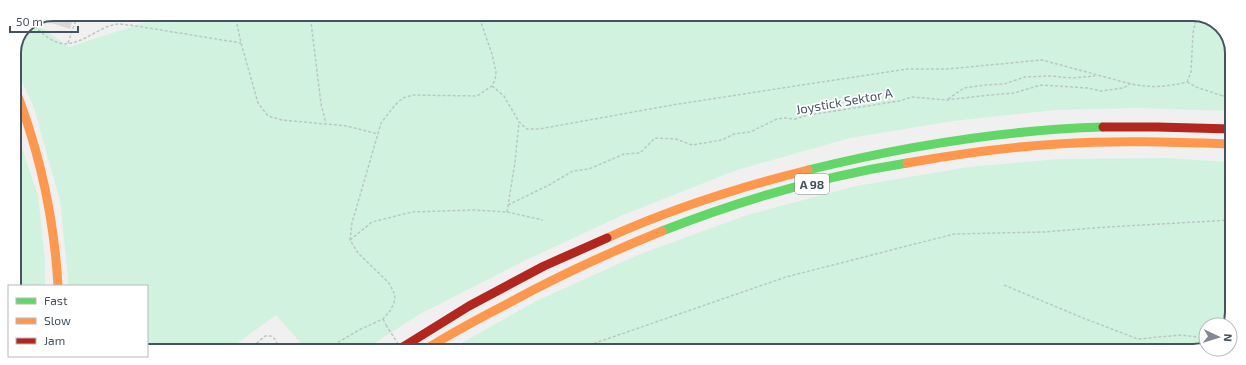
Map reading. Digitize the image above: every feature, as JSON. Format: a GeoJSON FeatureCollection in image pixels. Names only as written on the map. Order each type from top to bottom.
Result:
{"type":"FeatureCollection","features":[{"type":"Feature","properties":{"kind":"main road"},"geometry":{"type":"LineString","coordinates":[[21,106],[38,154],[47,190],[56,243],[58,285]]}},
{"type":"Feature","properties":{"kind":"main road","name":"A 98"},"geometry":{"type":"LineString","coordinates":[[407,344],[520,278],[597,241],[681,208],[751,185],[815,168],[884,152],[975,137],[1034,131],[1091,127],[1225,129]]}},
{"type":"Feature","properties":{"kind":"main road","name":"A 98"},"geometry":{"type":"LineString","coordinates":[[435,344],[528,291],[599,256],[684,222],[780,192],[883,167],[974,152],[1092,142],[1180,141],[1225,144]]}},
{"type":"Feature","properties":{"kind":"path"},"geometry":{"type":"LineString","coordinates":[[68,43],[76,21]]}},
{"type":"Feature","properties":{"kind":"path"},"geometry":{"type":"LineString","coordinates":[[236,21],[258,103],[268,116],[282,120],[347,126],[378,134]]}},
{"type":"Feature","properties":{"kind":"path"},"geometry":{"type":"LineString","coordinates":[[311,21],[321,104],[326,123]]}},
{"type":"Feature","properties":{"kind":"path"},"geometry":{"type":"LineString","coordinates":[[335,344],[359,330],[383,319],[390,311],[394,303],[395,295],[389,283],[358,253],[350,240],[352,223],[380,123],[395,104],[403,98],[413,95],[477,96],[492,86],[495,80],[496,72],[492,54],[480,21]]}},
{"type":"Feature","properties":{"kind":"path"},"geometry":{"type":"LineString","coordinates":[[1187,82],[1191,72],[1193,33],[1196,21]]}},
{"type":"Feature","properties":{"kind":"path"},"geometry":{"type":"LineString","coordinates":[[35,26],[58,43],[68,43],[117,24],[241,43]]}},
{"type":"Feature","properties":{"kind":"path"},"geometry":{"type":"LineString","coordinates":[[492,86],[504,96],[519,122],[527,129],[539,129],[678,104],[907,69],[947,69],[1042,60],[1142,86],[1167,87],[1187,82],[1225,97]]}},
{"type":"Feature","properties":{"kind":"path"},"geometry":{"type":"LineString","coordinates":[[946,100],[964,88],[1004,84],[1025,77],[1049,76],[1072,78],[1097,75]]}},
{"type":"Feature","properties":{"kind":"path","name":"Joystick Sektor A"},"geometry":{"type":"LineString","coordinates":[[508,205],[528,196],[573,171],[590,169],[624,154],[640,153],[655,138],[676,139],[692,145],[722,140],[734,134],[750,132],[777,118],[795,119],[808,115],[880,104],[912,97],[946,100],[1014,93],[1041,85],[1088,88],[1101,91],[1123,88],[1131,84]]}},
{"type":"Feature","properties":{"kind":"path"},"geometry":{"type":"LineString","coordinates":[[507,212],[515,162],[519,122]]}},
{"type":"Feature","properties":{"kind":"path"},"geometry":{"type":"LineString","coordinates":[[350,240],[372,222],[412,212],[474,210],[507,212],[543,220]]}},
{"type":"Feature","properties":{"kind":"path"},"geometry":{"type":"LineString","coordinates":[[592,344],[786,277],[954,234],[1044,232],[1225,220]]}},
{"type":"Feature","properties":{"kind":"path"},"geometry":{"type":"LineString","coordinates":[[1004,285],[1138,339],[1181,335],[1198,337]]}},
{"type":"Feature","properties":{"kind":"path"},"geometry":{"type":"LineString","coordinates":[[383,319],[398,344]]}},
{"type":"Feature","properties":{"kind":"path"},"geometry":{"type":"LineString","coordinates":[[256,344],[265,336],[271,336],[276,340],[277,344]]}},
{"type":"Feature","properties":{"kind":"green space"},"geometry":{"type":"Polygon","coordinates":[[[1193,21],[1209,25],[1217,32],[1223,41],[1225,51],[1225,111],[1134,108],[1056,110],[953,121],[850,138],[737,170],[623,215],[524,261],[420,314],[373,344],[302,344],[276,315],[236,344],[148,344],[148,285],[68,285],[60,201],[34,108],[21,79],[21,53],[23,41],[30,30],[38,25],[69,47],[146,22],[1193,21]]]}},
{"type":"Feature","properties":{"kind":"green space"},"geometry":{"type":"Polygon","coordinates":[[[21,145],[38,195],[45,260],[45,285],[21,285],[21,145]]]}},
{"type":"Feature","properties":{"kind":"green space"},"geometry":{"type":"Polygon","coordinates":[[[1166,158],[1225,162],[1224,317],[1198,317],[1198,343],[1193,344],[460,344],[536,301],[640,254],[747,215],[856,186],[969,167],[1058,159],[1166,158]]]}},
{"type":"Feature","properties":{"kind":"building"},"geometry":{"type":"Polygon","coordinates":[[[70,21],[72,22],[70,29],[48,22],[70,21]]]}},
{"type":"Feature","properties":{"kind":"traffic: fast"},"geometry":{"type":"LineString","coordinates":[[808,170],[844,161],[954,141],[1028,132],[1103,127]]}},
{"type":"Feature","properties":{"kind":"traffic: fast"},"geometry":{"type":"LineString","coordinates":[[662,231],[722,209],[783,190],[876,168],[907,163]]}},
{"type":"Feature","properties":{"kind":"traffic: slow"},"geometry":{"type":"LineString","coordinates":[[21,105],[31,135],[44,184],[53,234],[58,285]]}},
{"type":"Feature","properties":{"kind":"traffic: slow"},"geometry":{"type":"LineString","coordinates":[[907,163],[982,151],[1058,144],[1122,142],[1225,144]]}},
{"type":"Feature","properties":{"kind":"traffic: slow"},"geometry":{"type":"LineString","coordinates":[[607,238],[681,208],[757,184],[808,170]]}},
{"type":"Feature","properties":{"kind":"traffic: slow"},"geometry":{"type":"LineString","coordinates":[[435,344],[465,326],[563,275],[662,231]]}},
{"type":"Feature","properties":{"kind":"traffic: jam"},"geometry":{"type":"LineString","coordinates":[[1103,127],[1225,129]]}},
{"type":"Feature","properties":{"kind":"traffic: jam"},"geometry":{"type":"LineString","coordinates":[[408,344],[469,306],[544,266],[607,238]]}}]}
